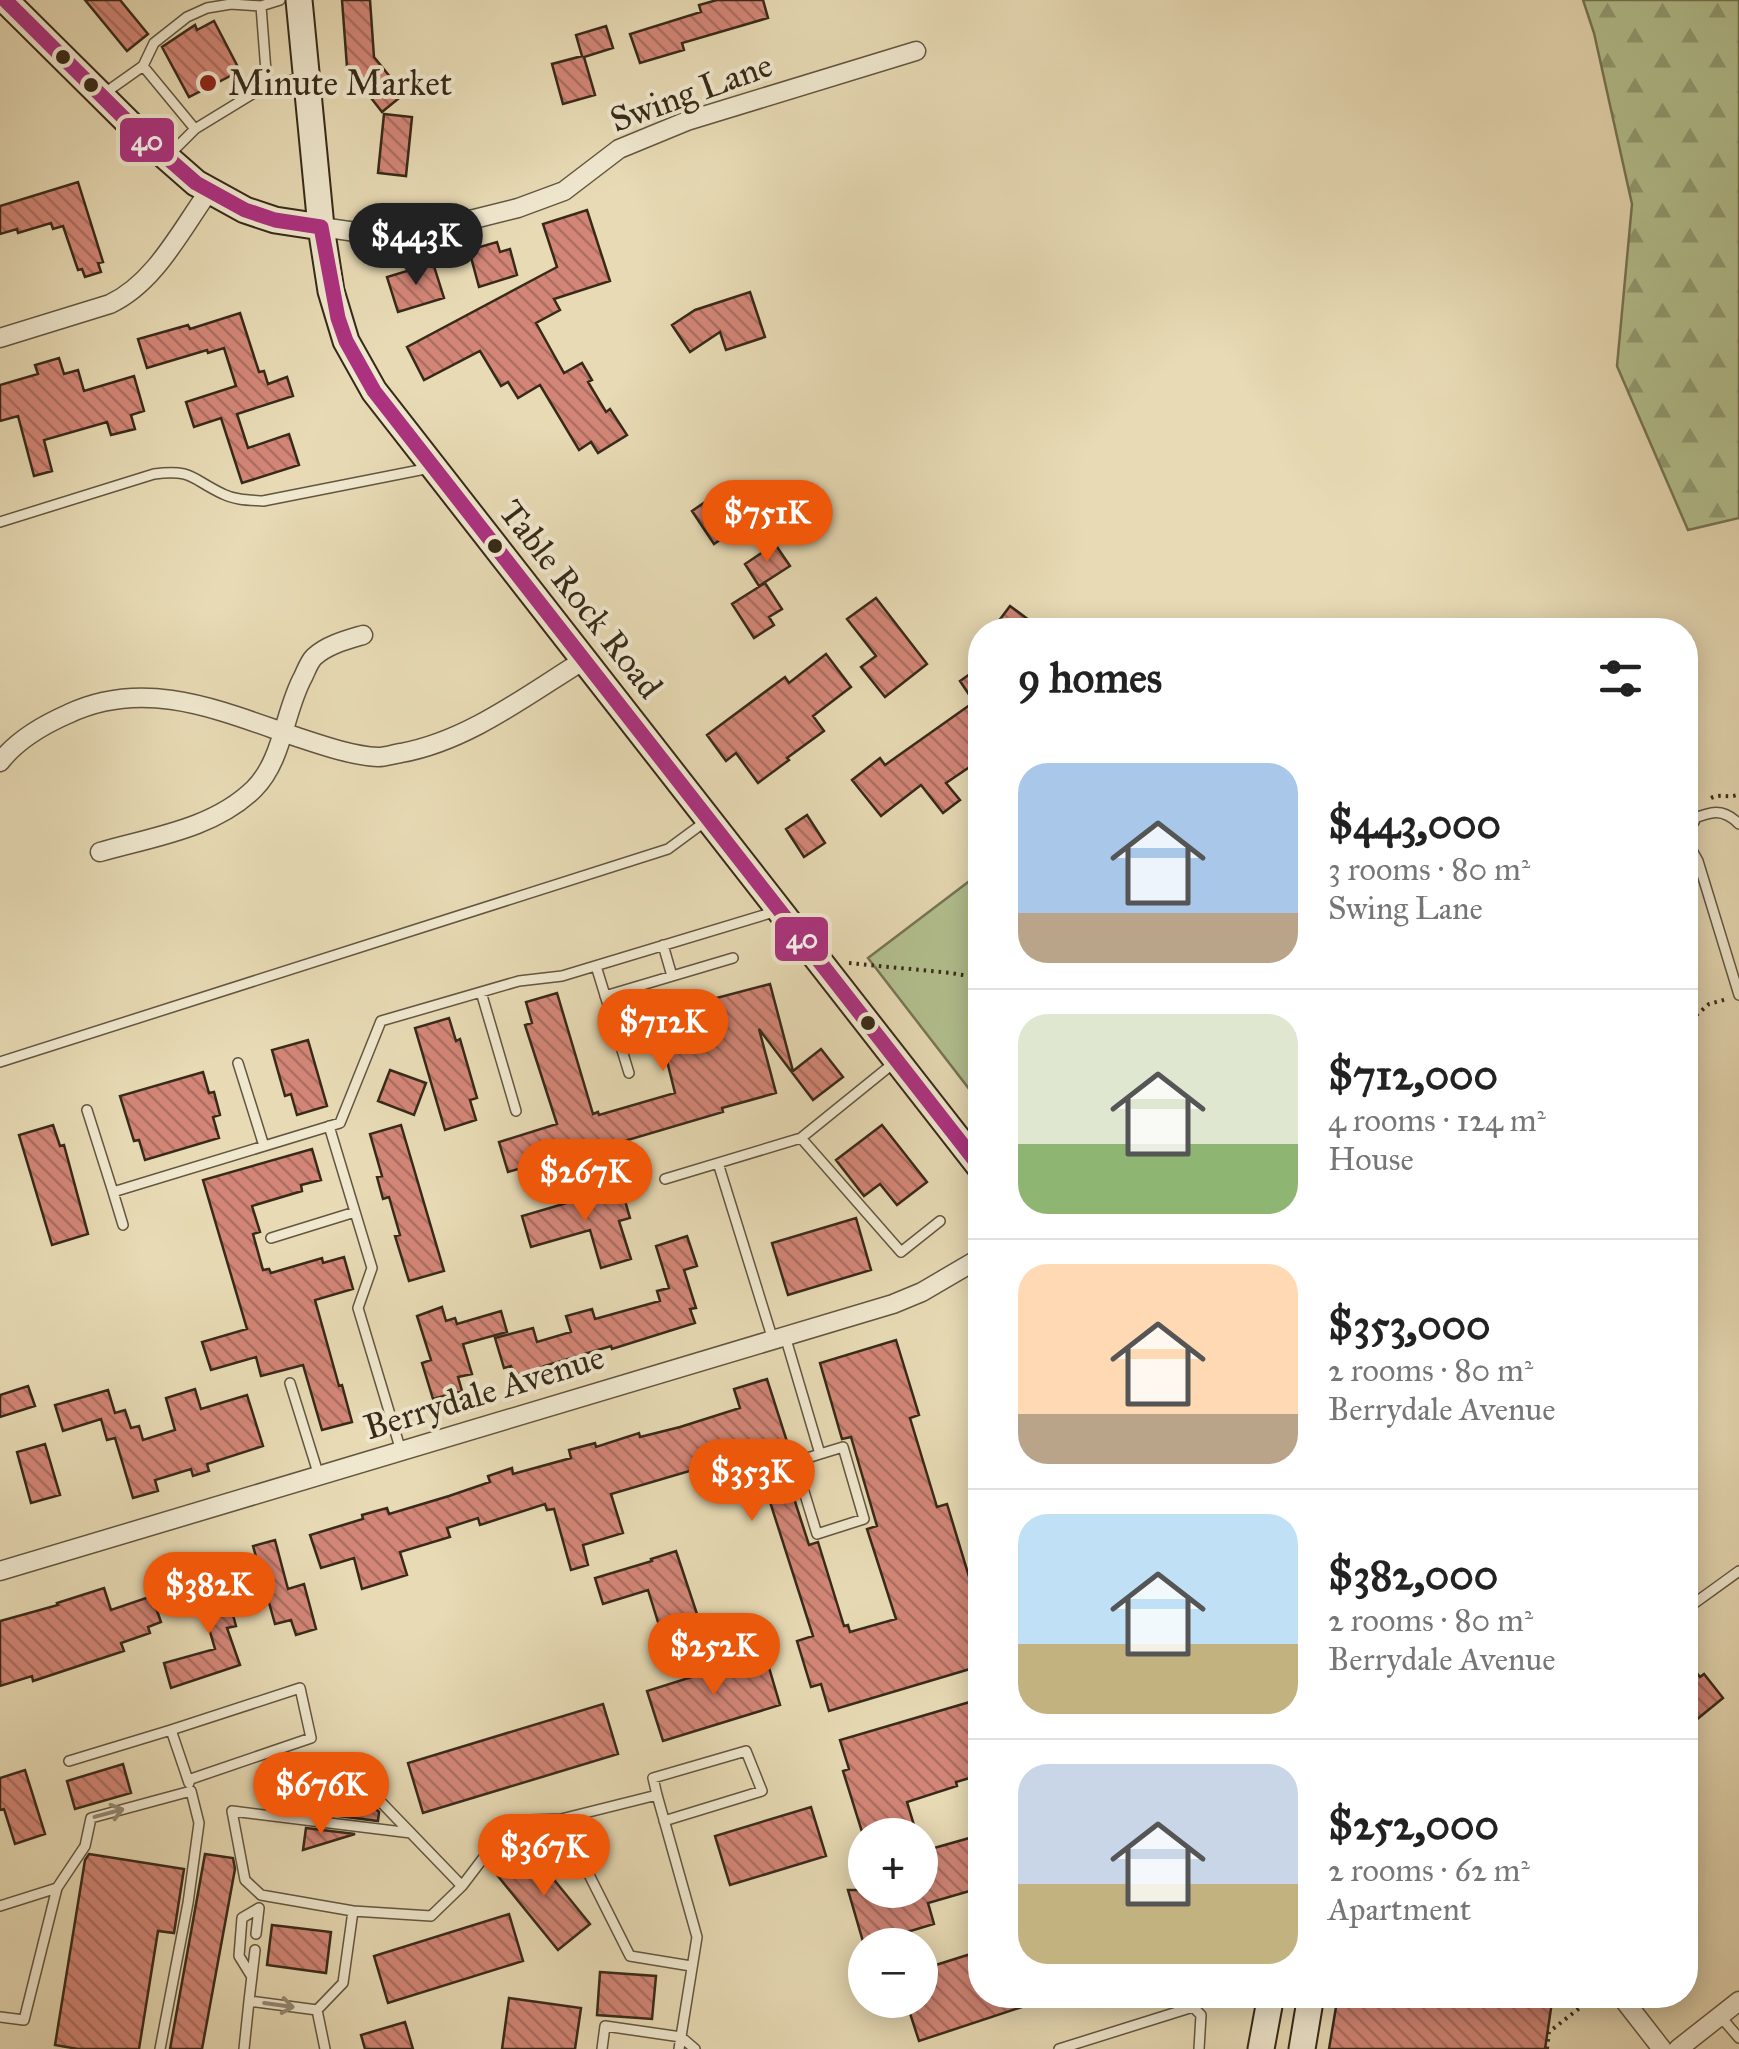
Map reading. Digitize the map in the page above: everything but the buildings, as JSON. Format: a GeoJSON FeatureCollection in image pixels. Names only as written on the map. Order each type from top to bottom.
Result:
{"type":"FeatureCollection","features":[{"type":"Feature","properties":{"kind":"main road"},"geometry":{"type":"LineString","coordinates":[[5,0],[154,147],[208,191],[244,210],[275,220],[322,227]]}},
{"type":"Feature","properties":{"kind":"main road","name":"Table Rock Road"},"geometry":{"type":"LineString","coordinates":[[299,0],[332,291],[346,341],[374,391],[968,1151]]}},
{"type":"Feature","properties":{"kind":"main road"},"geometry":{"type":"LineString","coordinates":[[1260,2049],[1268,2008]]}},
{"type":"Feature","properties":{"kind":"main road"},"geometry":{"type":"LineString","coordinates":[[1302,2049],[1309,2008]]}},
{"type":"Feature","properties":{"kind":"street","name":"Swing Lane"},"geometry":{"type":"LineString","coordinates":[[322,227],[362,233],[396,230],[454,224],[518,208],[564,191],[618,149],[687,121],[916,51]]}},
{"type":"Feature","properties":{"kind":"street"},"geometry":{"type":"LineString","coordinates":[[0,338],[124,297],[158,262],[208,191]]}},
{"type":"Feature","properties":{"kind":"street"},"geometry":{"type":"LineString","coordinates":[[100,852],[202,823],[234,807],[258,785],[273,760],[298,687],[313,658],[336,643],[363,635]]}},
{"type":"Feature","properties":{"kind":"street"},"geometry":{"type":"LineString","coordinates":[[0,762],[42,726],[90,703],[134,696],[178,699],[326,746],[379,757],[429,748],[471,728],[584,660]]}},
{"type":"Feature","properties":{"kind":"street","name":"Berrydale Avenue"},"geometry":{"type":"LineString","coordinates":[[0,1572],[894,1304],[968,1265]]}},
{"type":"Feature","properties":{"kind":"street"},"geometry":{"type":"LineString","coordinates":[[1678,2049],[1739,2001]]}},
{"type":"Feature","properties":{"kind":"street"},"geometry":{"type":"LineString","coordinates":[[1630,2008],[1662,2049]]}},
{"type":"Feature","properties":{"kind":"lane"},"geometry":{"type":"LineString","coordinates":[[102,96],[143,66],[154,43],[187,17],[208,8],[231,4],[260,6],[280,0]]}},
{"type":"Feature","properties":{"kind":"lane"},"geometry":{"type":"LineString","coordinates":[[260,6],[267,84]]}},
{"type":"Feature","properties":{"kind":"lane"},"geometry":{"type":"LineString","coordinates":[[143,66],[196,130]]}},
{"type":"Feature","properties":{"kind":"lane"},"geometry":{"type":"LineString","coordinates":[[167,157],[196,130],[267,84],[308,78]]}},
{"type":"Feature","properties":{"kind":"lane"},"geometry":{"type":"LineString","coordinates":[[0,522],[154,474],[177,471],[224,495],[263,501],[434,467]]}},
{"type":"Feature","properties":{"kind":"lane"},"geometry":{"type":"LineString","coordinates":[[1698,819],[1711,812],[1730,816],[1739,824]]}},
{"type":"Feature","properties":{"kind":"lane"},"geometry":{"type":"LineString","coordinates":[[0,1062],[668,848],[708,819]]}},
{"type":"Feature","properties":{"kind":"lane"},"geometry":{"type":"LineString","coordinates":[[1698,861],[1739,995]]}},
{"type":"Feature","properties":{"kind":"lane"},"geometry":{"type":"LineString","coordinates":[[112,1192],[340,1123],[381,1022],[519,982],[562,976],[779,910]]}},
{"type":"Feature","properties":{"kind":"lane"},"geometry":{"type":"LineString","coordinates":[[663,946],[672,976]]}},
{"type":"Feature","properties":{"kind":"lane"},"geometry":{"type":"LineString","coordinates":[[605,996],[734,958]]}},
{"type":"Feature","properties":{"kind":"lane"},"geometry":{"type":"LineString","coordinates":[[596,966],[629,1074]]}},
{"type":"Feature","properties":{"kind":"lane"},"geometry":{"type":"LineString","coordinates":[[481,992],[516,1111]]}},
{"type":"Feature","properties":{"kind":"lane"},"geometry":{"type":"LineString","coordinates":[[665,1179],[801,1138],[897,1060]]}},
{"type":"Feature","properties":{"kind":"lane"},"geometry":{"type":"LineString","coordinates":[[238,1063],[264,1146]]}},
{"type":"Feature","properties":{"kind":"lane"},"geometry":{"type":"LineString","coordinates":[[87,1110],[123,1225]]}},
{"type":"Feature","properties":{"kind":"lane"},"geometry":{"type":"LineString","coordinates":[[329,1126],[372,1268],[358,1308],[400,1452]]}},
{"type":"Feature","properties":{"kind":"lane"},"geometry":{"type":"LineString","coordinates":[[801,1138],[901,1252],[940,1221]]}},
{"type":"Feature","properties":{"kind":"lane"},"geometry":{"type":"LineString","coordinates":[[718,1163],[820,1454]]}},
{"type":"Feature","properties":{"kind":"lane"},"geometry":{"type":"LineString","coordinates":[[271,1238],[356,1212]]}},
{"type":"Feature","properties":{"kind":"lane"},"geometry":{"type":"LineString","coordinates":[[290,1383],[319,1476]]}},
{"type":"Feature","properties":{"kind":"lane"},"geometry":{"type":"LineString","coordinates":[[843,1447],[864,1519],[817,1534],[795,1462],[820,1454],[843,1447]]}},
{"type":"Feature","properties":{"kind":"lane"},"geometry":{"type":"LineString","coordinates":[[1698,1599],[1739,1571]]}},
{"type":"Feature","properties":{"kind":"lane"},"geometry":{"type":"LineString","coordinates":[[68,1761],[300,1688],[312,1738],[188,1780]]}},
{"type":"Feature","properties":{"kind":"lane"},"geometry":{"type":"LineString","coordinates":[[160,2049],[200,1823],[171,1730]]}},
{"type":"Feature","properties":{"kind":"lane"},"geometry":{"type":"LineString","coordinates":[[664,1820],[762,1791],[746,1750],[652,1778],[697,1937],[680,2049]]}},
{"type":"Feature","properties":{"kind":"lane"},"geometry":{"type":"LineString","coordinates":[[0,2017],[24,2020],[57,1888],[84,1846],[91,1818],[191,1791]]}},
{"type":"Feature","properties":{"kind":"lane"},"geometry":{"type":"LineString","coordinates":[[411,1833],[232,1811],[244,1880],[261,1895],[353,1911],[431,1916],[462,1886],[500,1836],[530,1820],[561,1819],[657,1795]]}},
{"type":"Feature","properties":{"kind":"lane"},"geometry":{"type":"LineString","coordinates":[[378,1799],[462,1886]]}},
{"type":"Feature","properties":{"kind":"lane"},"geometry":{"type":"LineString","coordinates":[[561,1819],[630,1956],[691,1966]]}},
{"type":"Feature","properties":{"kind":"lane"},"geometry":{"type":"LineString","coordinates":[[0,1906],[57,1888]]}},
{"type":"Feature","properties":{"kind":"lane"},"geometry":{"type":"LineString","coordinates":[[256,1934],[261,1895]]}},
{"type":"Feature","properties":{"kind":"lane"},"geometry":{"type":"LineString","coordinates":[[252,1977],[239,1956],[242,1918],[259,1908]]}},
{"type":"Feature","properties":{"kind":"lane"},"geometry":{"type":"LineString","coordinates":[[317,2010],[342,1983],[353,1911]]}},
{"type":"Feature","properties":{"kind":"lane"},"geometry":{"type":"LineString","coordinates":[[244,2049],[255,1950]]}},
{"type":"Feature","properties":{"kind":"lane"},"geometry":{"type":"LineString","coordinates":[[249,2001],[317,2010]]}},
{"type":"Feature","properties":{"kind":"lane"},"geometry":{"type":"LineString","coordinates":[[1059,2049],[1193,2008],[1201,2014],[1199,2049]]}},
{"type":"Feature","properties":{"kind":"lane"},"geometry":{"type":"LineString","coordinates":[[317,2010],[325,2049]]}},
{"type":"Feature","properties":{"kind":"lane"},"geometry":{"type":"LineString","coordinates":[[1720,2016],[1739,2038]]}},
{"type":"Feature","properties":{"kind":"lane"},"geometry":{"type":"LineString","coordinates":[[602,2049],[605,2026],[681,2037],[695,2049]]}},
{"type":"Feature","properties":{"kind":"path"},"geometry":{"type":"LineString","coordinates":[[819,960],[968,976]]}},
{"type":"Feature","properties":{"kind":"path"},"geometry":{"type":"LineString","coordinates":[[1698,1014],[1709,1004],[1739,995]]}},
{"type":"Feature","properties":{"kind":"path"},"geometry":{"type":"LineString","coordinates":[[1547,2049],[1550,2032],[1582,2008]]}},
{"type":"Feature","properties":{"kind":"green space"},"geometry":{"type":"Polygon","coordinates":[[[1583,0],[1739,0],[1739,518],[1688,530],[1617,366],[1632,204],[1583,0]]]}},
{"type":"Feature","properties":{"kind":"green space"},"geometry":{"type":"Polygon","coordinates":[[[968,882],[968,1087],[868,958],[968,882]]]}},
{"type":"Feature","properties":{"kind":"transit line","name":"40"},"geometry":{"type":"LineString","coordinates":[[5,0],[139,133],[196,183],[245,210],[275,220],[321,227]]}},
{"type":"Feature","properties":{"kind":"transit line","name":"40"},"geometry":{"type":"LineString","coordinates":[[321,227],[338,318],[374,391],[968,1152]]}},
{"type":"Feature","properties":{"kind":"place","name":"Minute Market"},"geometry":{"type":"Point","coordinates":[208,83]}}]}
